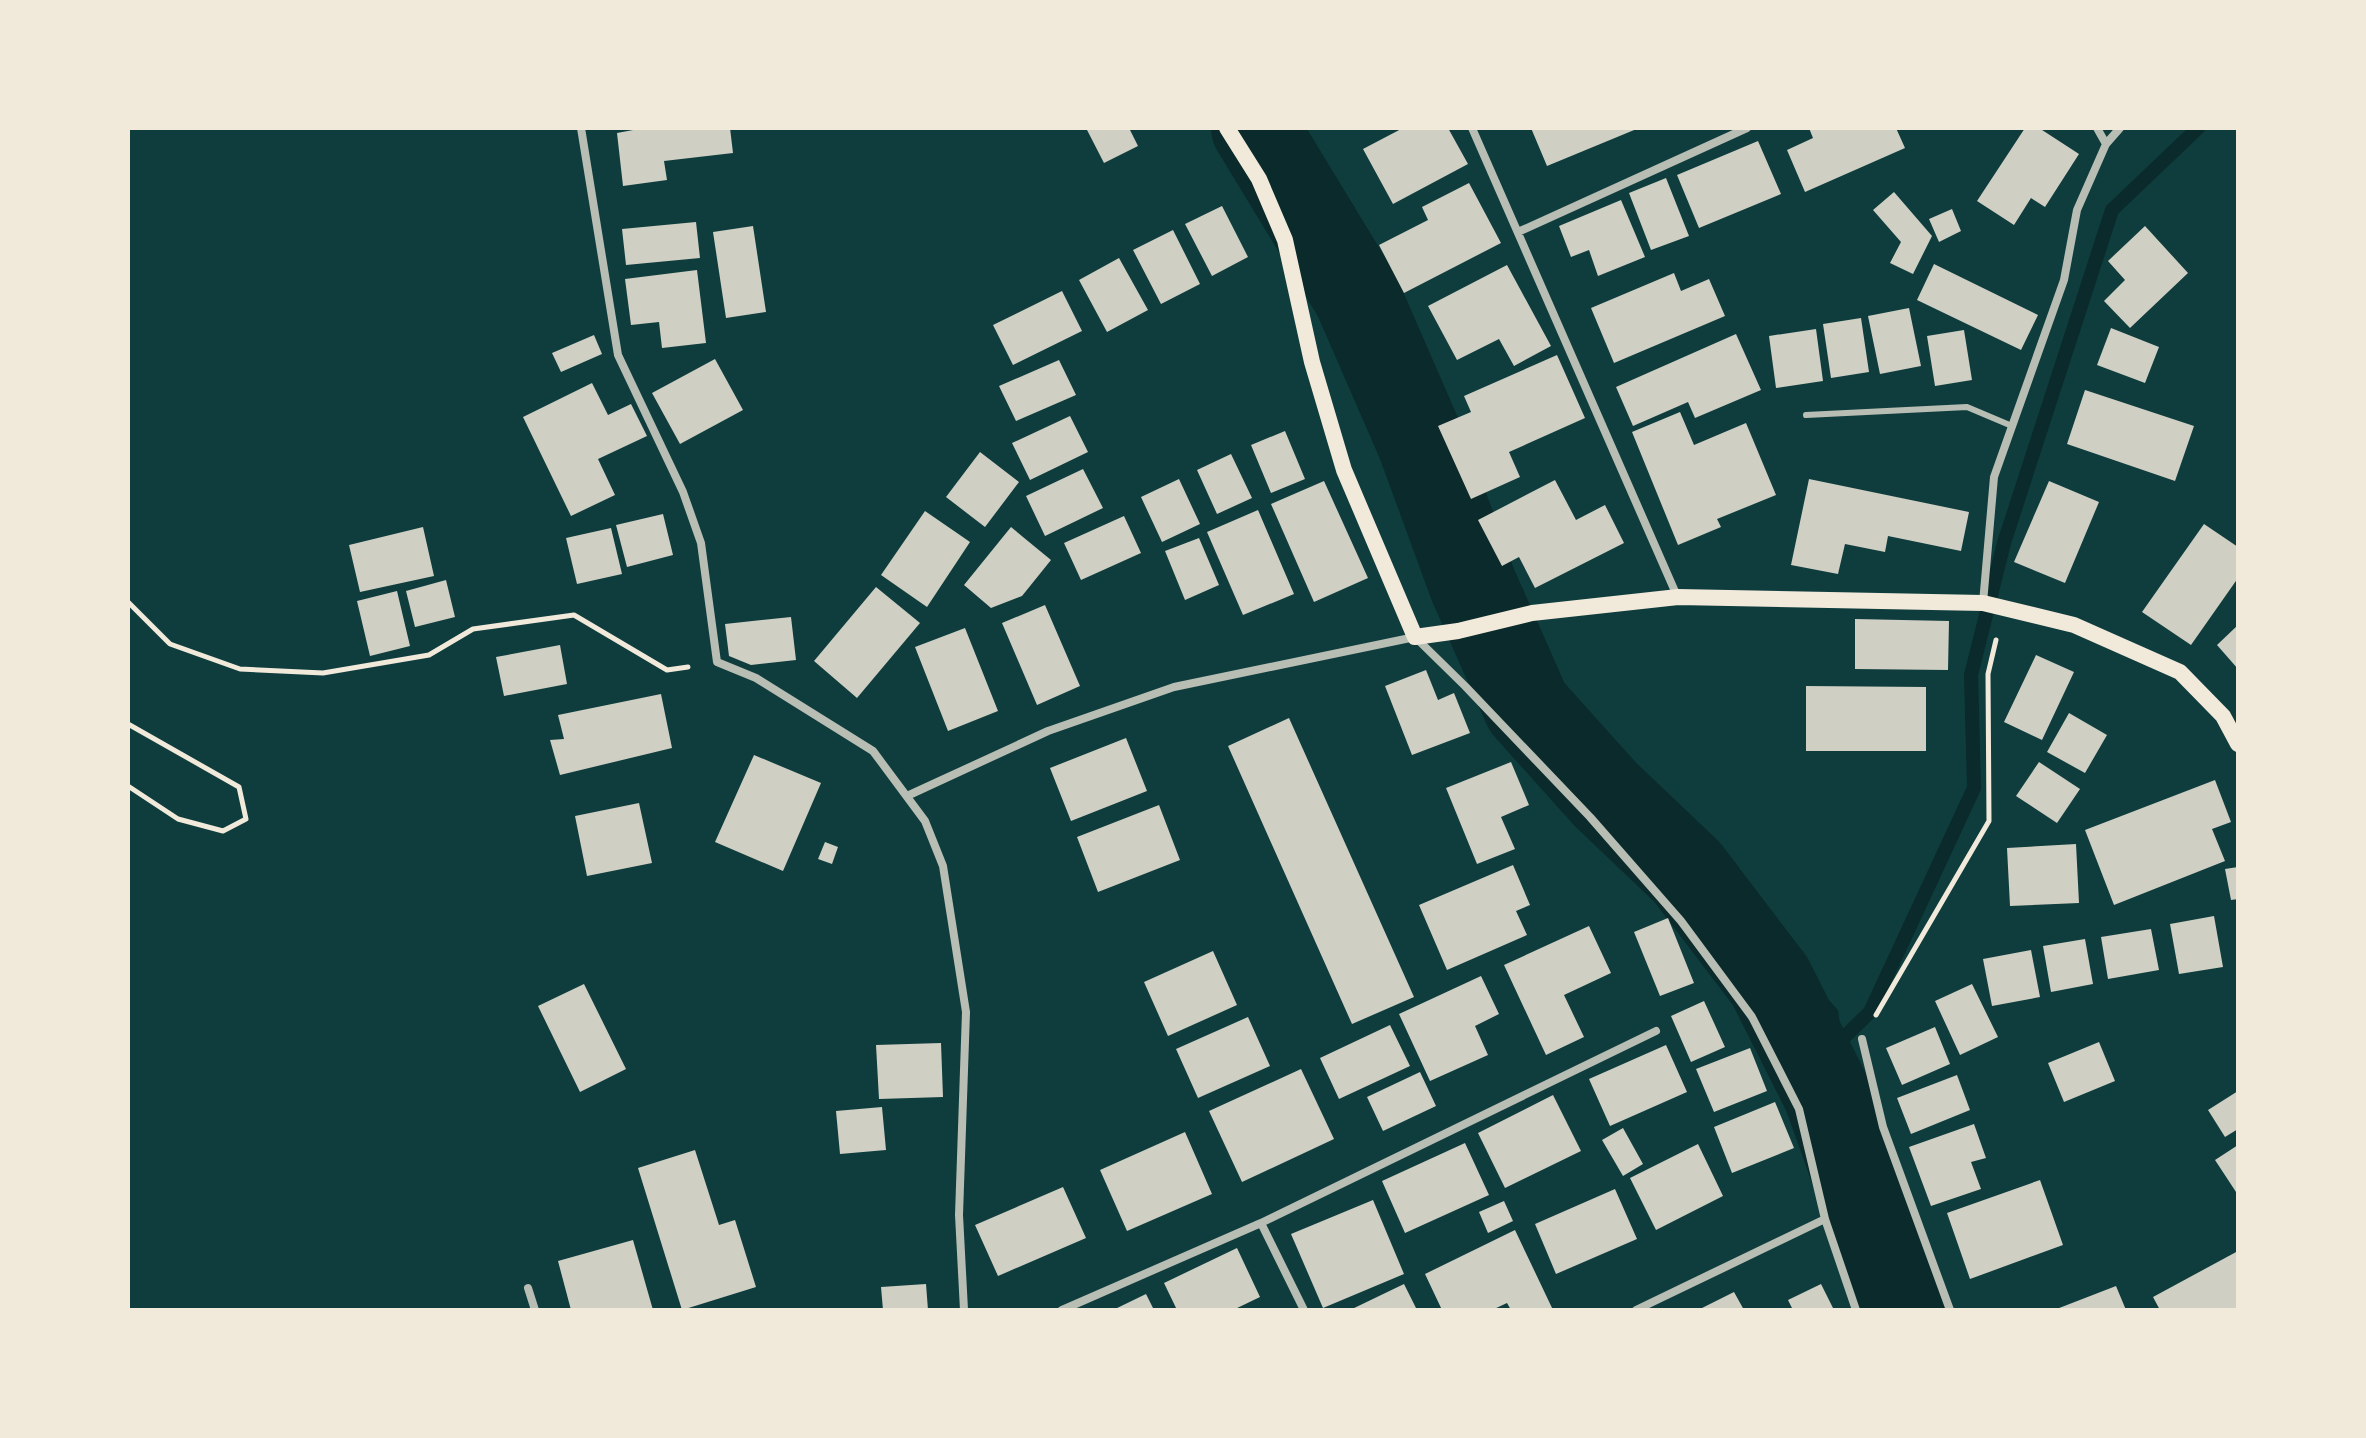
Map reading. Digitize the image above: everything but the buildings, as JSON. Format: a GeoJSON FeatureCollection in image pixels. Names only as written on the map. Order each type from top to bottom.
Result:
{"type":"FeatureCollection","features":[{"type":"Feature","properties":{"kind":"main road"},"geometry":{"type":"LineString","coordinates":[[1227,128],[1259,179],[1285,240],[1312,362],[1344,470],[1415,637],[1458,631],[1532,613],[1678,597],[1983,603],[2074,625],[2180,672],[2223,716],[2238,744]]}},
{"type":"Feature","properties":{"kind":"street"},"geometry":{"type":"LineString","coordinates":[[581,128],[618,355],[683,492],[701,543],[717,662],[756,678],[873,751],[925,821],[943,866],[966,1012],[959,1215],[964,1310]]}},
{"type":"Feature","properties":{"kind":"street"},"geometry":{"type":"LineString","coordinates":[[1472,128],[1678,597]]}},
{"type":"Feature","properties":{"kind":"street"},"geometry":{"type":"LineString","coordinates":[[1518,232],[1747,128]]}},
{"type":"Feature","properties":{"kind":"street"},"geometry":{"type":"LineString","coordinates":[[2097,128],[2106,144]]}},
{"type":"Feature","properties":{"kind":"street"},"geometry":{"type":"LineString","coordinates":[[1983,603],[1994,477],[2064,280],[2077,210],[2106,144],[2120,128]]}},
{"type":"Feature","properties":{"kind":"street"},"geometry":{"type":"LineString","coordinates":[[907,796],[1048,731],[1174,687],[1415,637],[1590,817],[1681,921],[1752,1017],[1799,1109],[1825,1219],[1856,1310]]}},
{"type":"Feature","properties":{"kind":"street"},"geometry":{"type":"LineString","coordinates":[[1062,1310],[1261,1223],[1656,1031]]}},
{"type":"Feature","properties":{"kind":"street"},"geometry":{"type":"LineString","coordinates":[[1862,1039],[1883,1127],[1950,1310]]}},
{"type":"Feature","properties":{"kind":"street"},"geometry":{"type":"LineString","coordinates":[[1636,1310],[1825,1219]]}},
{"type":"Feature","properties":{"kind":"street"},"geometry":{"type":"LineString","coordinates":[[1261,1223],[1304,1310]]}},
{"type":"Feature","properties":{"kind":"street"},"geometry":{"type":"LineString","coordinates":[[528,1288],[535,1310]]}},
{"type":"Feature","properties":{"kind":"lane"},"geometry":{"type":"LineString","coordinates":[[1806,415],[1967,407],[2012,426]]}},
{"type":"Feature","properties":{"kind":"path"},"geometry":{"type":"LineString","coordinates":[[128,602],[170,644],[240,669],[323,673],[429,655],[473,629],[574,615],[667,670],[717,662]]}},
{"type":"Feature","properties":{"kind":"path"},"geometry":{"type":"LineString","coordinates":[[1862,1039],[1989,821],[1988,674],[2003,608]]}},
{"type":"Feature","properties":{"kind":"path"},"geometry":{"type":"LineString","coordinates":[[128,724],[239,787],[246,819],[223,831],[178,819],[128,786]]}},
{"type":"Feature","properties":{"kind":"water"},"geometry":{"type":"Polygon","coordinates":[[[1799,968],[1838,1010],[1847,1080],[1925,1310],[1886,1310],[1829,1120],[1761,1002],[1799,968]]]}},
{"type":"Feature","properties":{"kind":"waterway"},"geometry":{"type":"LineString","coordinates":[[1255,128],[1357,296],[1421,443],[1473,585],[1527,707],[1605,794],[1687,872],[1770,981],[1827,1094],[1904,1310]]}},
{"type":"Feature","properties":{"kind":"waterway"},"geometry":{"type":"LineString","coordinates":[[1828,1053],[1870,1012],[1974,788],[1971,675],[2004,543],[2112,210],[2198,128]]}}]}
